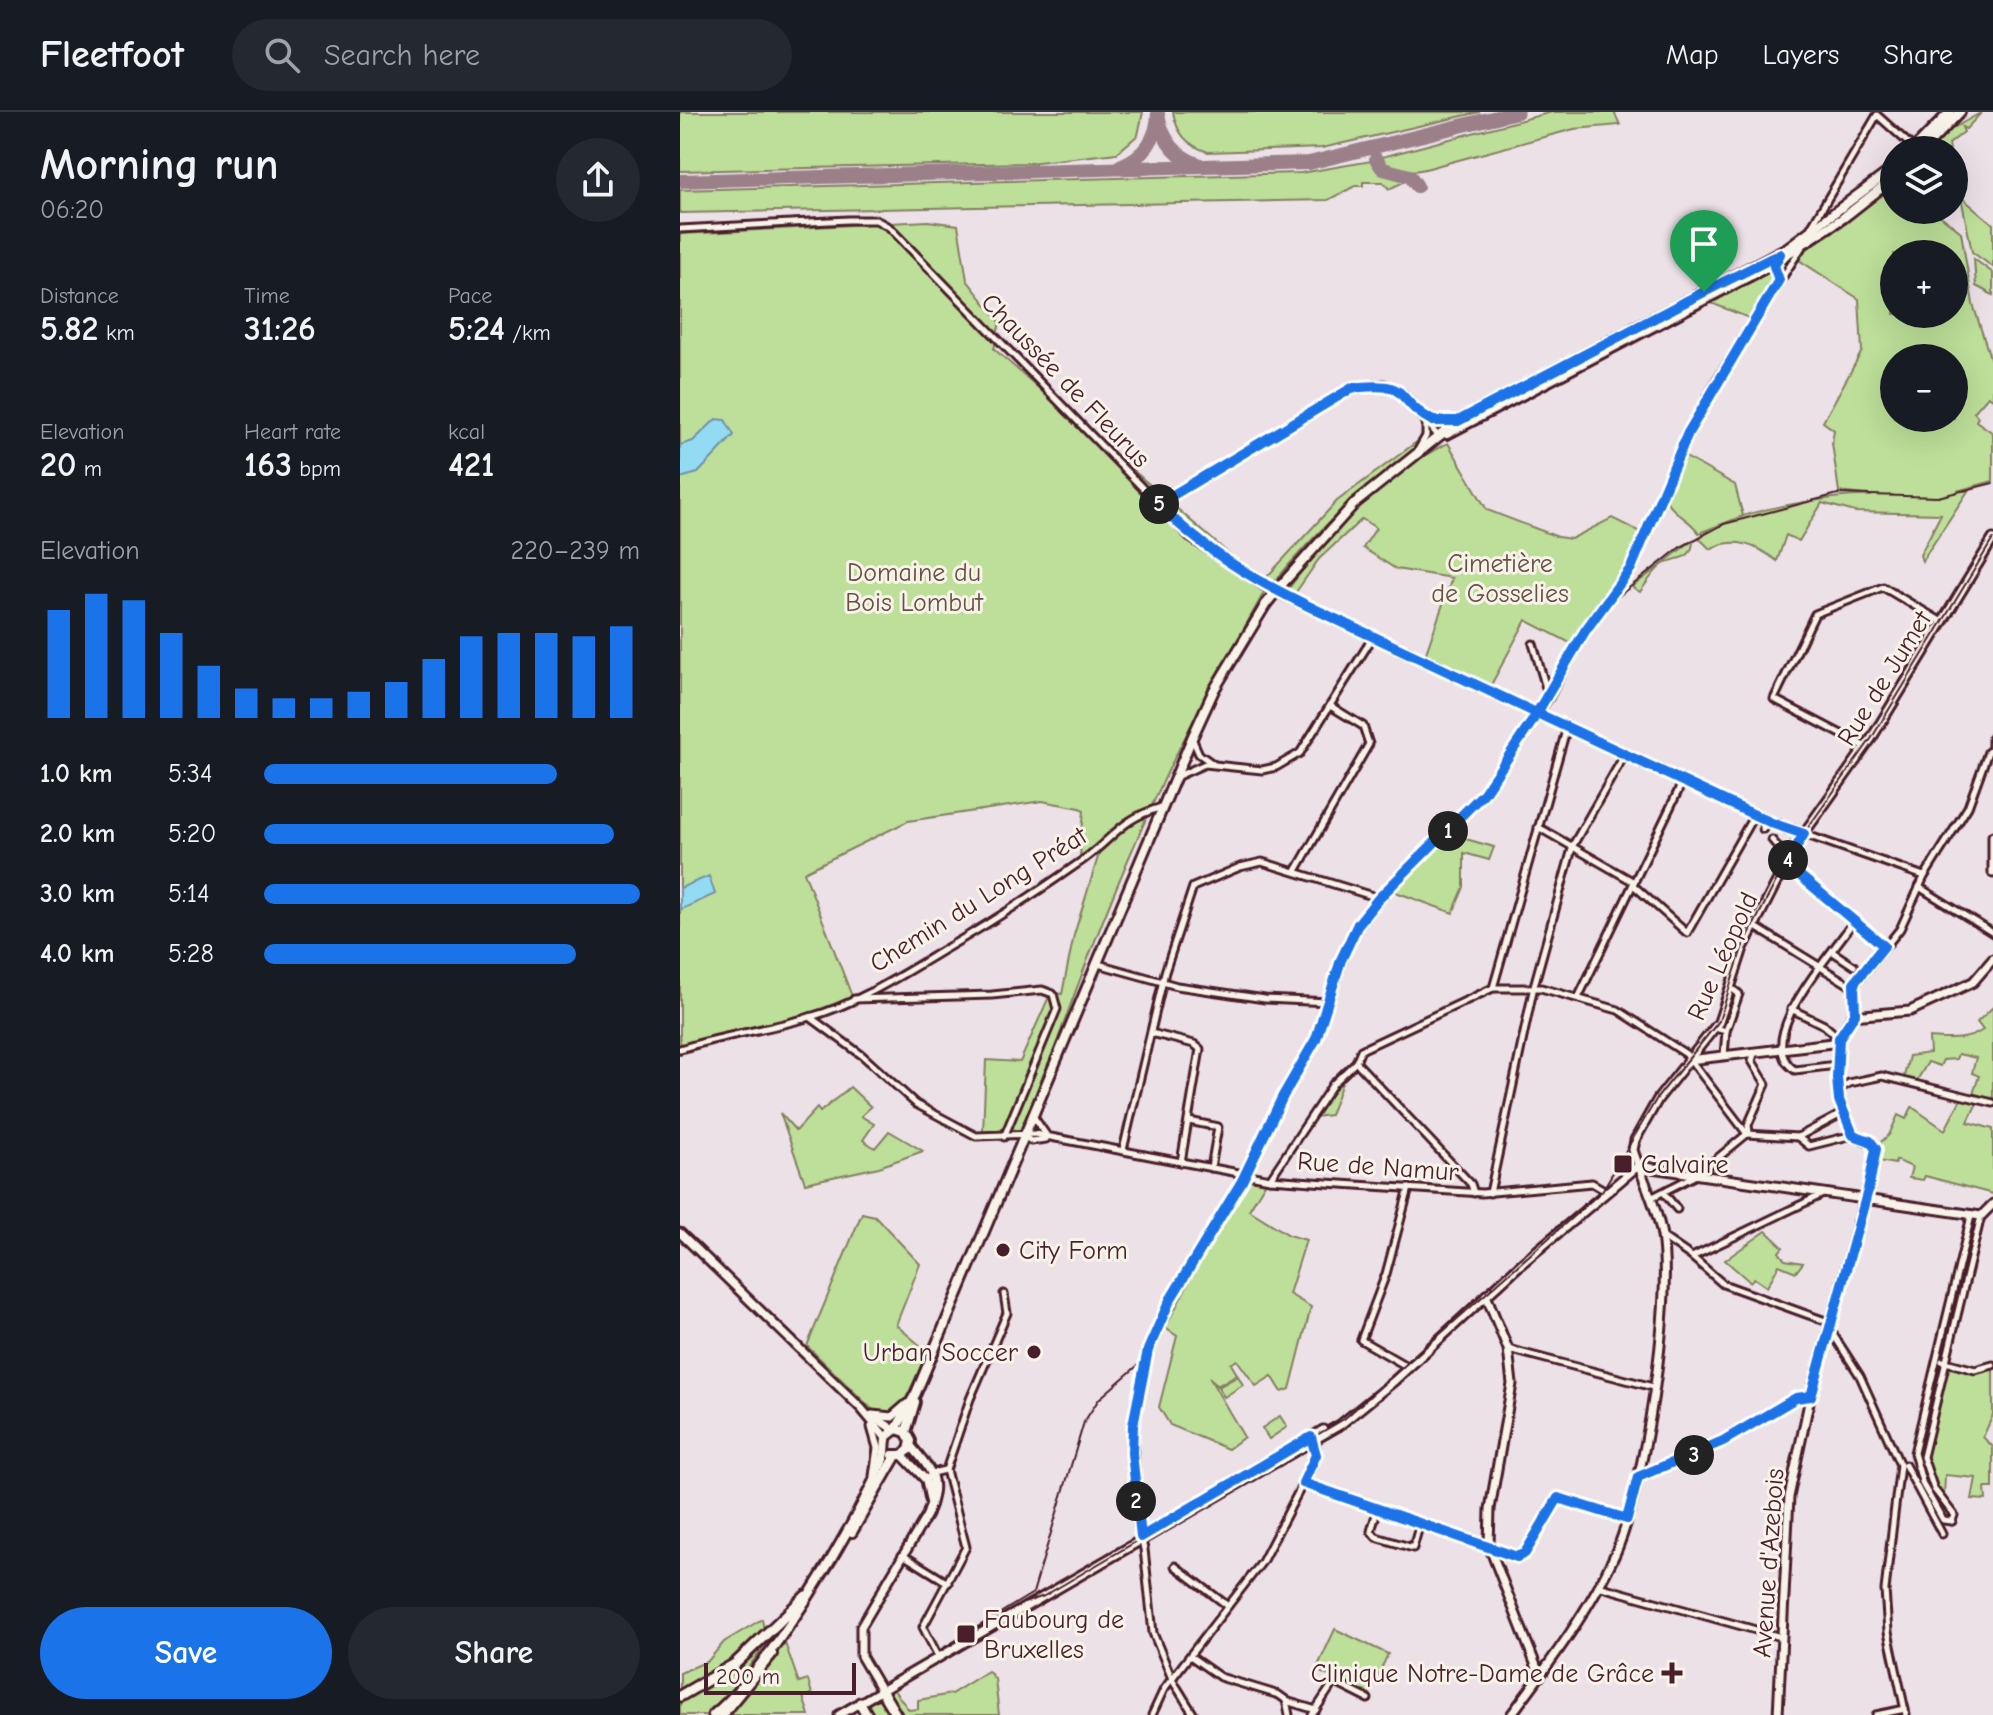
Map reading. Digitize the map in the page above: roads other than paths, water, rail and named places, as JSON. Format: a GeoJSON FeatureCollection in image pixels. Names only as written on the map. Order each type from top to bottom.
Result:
{"type":"FeatureCollection","features":[{"type":"Feature","properties":{"kind":"highway"},"geometry":{"type":"LineString","coordinates":[[680,1696],[735,1664],[806,1596]]}},
{"type":"Feature","properties":{"kind":"highway"},"geometry":{"type":"LineString","coordinates":[[881,1690],[896,1715]]}},
{"type":"Feature","properties":{"kind":"highway"},"geometry":{"type":"LineString","coordinates":[[860,1703],[867,1715]]}},
{"type":"Feature","properties":{"kind":"main road"},"geometry":{"type":"LineString","coordinates":[[1932,136],[1955,115]]}},
{"type":"Feature","properties":{"kind":"main road"},"geometry":{"type":"LineString","coordinates":[[1439,436],[1520,398],[1777,259],[1880,179]]}},
{"type":"Feature","properties":{"kind":"main road"},"geometry":{"type":"LineString","coordinates":[[886,1438],[899,1430],[916,1393],[1192,738],[1214,690],[1266,604],[1354,504],[1458,421],[1804,245],[1880,188]]}},
{"type":"Feature","properties":{"kind":"main road"},"geometry":{"type":"LineString","coordinates":[[1777,259],[1779,280]]}},
{"type":"Feature","properties":{"kind":"main road","name":"Chaussée de Fleurus"},"geometry":{"type":"LineString","coordinates":[[1158,504],[1192,538],[1267,587],[1753,814],[1804,834]]}},
{"type":"Feature","properties":{"kind":"main road","name":"Rue de Jumet"},"geometry":{"type":"LineString","coordinates":[[1787,861],[1866,747],[1993,539]]}},
{"type":"Feature","properties":{"kind":"main road"},"geometry":{"type":"LineString","coordinates":[[1993,738],[1993,748]]}},
{"type":"Feature","properties":{"kind":"main road"},"geometry":{"type":"LineString","coordinates":[[1993,836],[1993,873]]}},
{"type":"Feature","properties":{"kind":"main road","name":"Rue Léopold"},"geometry":{"type":"LineString","coordinates":[[1638,1166],[1633,1145],[1658,1099],[1715,1028],[1740,955],[1787,861]]}},
{"type":"Feature","properties":{"kind":"main road"},"geometry":{"type":"LineString","coordinates":[[1689,1060],[1817,1046],[1839,1038],[1855,1014],[1903,1013],[1973,982],[1993,959]]}},
{"type":"Feature","properties":{"kind":"main road"},"geometry":{"type":"LineString","coordinates":[[1511,1715],[1598,1586],[1617,1550],[1638,1477],[1663,1310],[1662,1237],[1638,1166]]}},
{"type":"Feature","properties":{"kind":"main road"},"geometry":{"type":"LineString","coordinates":[[839,1715],[1362,1409],[1486,1295],[1638,1166],[1810,1195],[1921,1205],[1971,1216],[1981,1216],[1993,1204]]}},
{"type":"Feature","properties":{"kind":"main road","name":"Avenue d'Azebois"},"geometry":{"type":"LineString","coordinates":[[1778,1715],[1789,1497],[1810,1398],[1864,1201]]}},
{"type":"Feature","properties":{"kind":"main road"},"geometry":{"type":"LineString","coordinates":[[680,1233],[861,1408],[886,1438],[886,1448],[874,1478],[806,1596],[766,1654],[713,1715]]}},
{"type":"Feature","properties":{"kind":"main road"},"geometry":{"type":"LineString","coordinates":[[1486,1295],[1508,1349],[1512,1384],[1490,1509],[1489,1546],[1542,1672]]}},
{"type":"Feature","properties":{"kind":"main road"},"geometry":{"type":"LineString","coordinates":[[871,1418],[895,1415],[916,1393]]}},
{"type":"Feature","properties":{"kind":"main road"},"geometry":{"type":"LineString","coordinates":[[871,1418],[899,1430],[931,1478],[930,1506],[865,1617],[859,1636],[861,1656],[881,1690]]}},
{"type":"Feature","properties":{"kind":"main road"},"geometry":{"type":"LineString","coordinates":[[871,1418],[878,1443],[874,1478]]}},
{"type":"Feature","properties":{"kind":"main road"},"geometry":{"type":"LineString","coordinates":[[722,1715],[751,1683],[797,1620],[899,1455],[911,1446]]}},
{"type":"Feature","properties":{"kind":"main road"},"geometry":{"type":"LineString","coordinates":[[886,1448],[931,1478]]}},
{"type":"Feature","properties":{"kind":"street"},"geometry":{"type":"LineString","coordinates":[[1807,234],[1877,115],[1902,136]]}},
{"type":"Feature","properties":{"kind":"street","name":"Chaussée de Fleurus"},"geometry":{"type":"LineString","coordinates":[[680,229],[848,220],[876,220],[889,227],[1158,504]]}},
{"type":"Feature","properties":{"kind":"street"},"geometry":{"type":"LineString","coordinates":[[1194,1715],[1173,1681],[1153,1633],[1132,1453],[1133,1425],[1148,1350],[1175,1290],[1246,1174],[1283,1096],[1323,1026],[1349,939],[1379,898],[1484,793],[1549,698],[1585,631],[1631,568],[1688,433],[1785,270],[1804,245]]}},
{"type":"Feature","properties":{"kind":"street"},"geometry":{"type":"LineString","coordinates":[[1777,259],[1785,270]]}},
{"type":"Feature","properties":{"kind":"street"},"geometry":{"type":"LineString","coordinates":[[1158,504],[1352,388],[1384,384],[1403,393],[1439,436]]}},
{"type":"Feature","properties":{"kind":"street"},"geometry":{"type":"LineString","coordinates":[[1426,417],[1438,423],[1458,421]]}},
{"type":"Feature","properties":{"kind":"street"},"geometry":{"type":"LineString","coordinates":[[1417,452],[1426,436],[1426,417]]}},
{"type":"Feature","properties":{"kind":"street"},"geometry":{"type":"LineString","coordinates":[[1866,747],[1774,699],[1815,614],[1883,587],[1942,622]]}},
{"type":"Feature","properties":{"kind":"street"},"geometry":{"type":"LineString","coordinates":[[1174,778],[1199,765],[1214,764],[1249,771],[1288,761],[1310,742],[1373,637]]}},
{"type":"Feature","properties":{"kind":"street"},"geometry":{"type":"LineString","coordinates":[[1533,644],[1549,698]]}},
{"type":"Feature","properties":{"kind":"street"},"geometry":{"type":"LineString","coordinates":[[1296,871],[1369,744],[1363,726],[1332,707]]}},
{"type":"Feature","properties":{"kind":"street"},"geometry":{"type":"LineString","coordinates":[[1493,988],[1567,727]]}},
{"type":"Feature","properties":{"kind":"street"},"geometry":{"type":"LineString","coordinates":[[1192,738],[1199,754],[1214,764]]}},
{"type":"Feature","properties":{"kind":"street"},"geometry":{"type":"LineString","coordinates":[[1855,1014],[1853,987],[1900,929],[1924,877],[1968,807],[1988,752],[1993,748]]}},
{"type":"Feature","properties":{"kind":"street"},"geometry":{"type":"LineString","coordinates":[[1490,1193],[1534,986],[1573,845],[1625,754]]}},
{"type":"Feature","properties":{"kind":"street"},"geometry":{"type":"LineString","coordinates":[[1578,998],[1683,781]]}},
{"type":"Feature","properties":{"kind":"street","name":"Chemin du Long Préat"},"geometry":{"type":"LineString","coordinates":[[680,1049],[736,1032],[810,1017],[853,999],[948,948],[1059,877],[1103,846],[1132,817],[1162,807]]}},
{"type":"Feature","properties":{"kind":"street"},"geometry":{"type":"LineString","coordinates":[[1538,827],[1634,883],[1687,933],[1753,814]]}},
{"type":"Feature","properties":{"kind":"street"},"geometry":{"type":"LineString","coordinates":[[1763,829],[1764,819]]}},
{"type":"Feature","properties":{"kind":"street"},"geometry":{"type":"LineString","coordinates":[[1804,834],[1924,877]]}},
{"type":"Feature","properties":{"kind":"street"},"geometry":{"type":"LineString","coordinates":[[1772,840],[1787,861],[1884,946]]}},
{"type":"Feature","properties":{"kind":"street"},"geometry":{"type":"LineString","coordinates":[[1123,1150],[1163,980],[1189,896],[1196,885],[1252,862],[1296,871],[1379,898]]}},
{"type":"Feature","properties":{"kind":"street"},"geometry":{"type":"LineString","coordinates":[[1919,887],[1993,933]]}},
{"type":"Feature","properties":{"kind":"street"},"geometry":{"type":"LineString","coordinates":[[1837,1065],[1795,1070],[1783,1060],[1781,1049],[1791,1009],[1853,922]]}},
{"type":"Feature","properties":{"kind":"street"},"geometry":{"type":"LineString","coordinates":[[1754,926],[1819,969],[1853,987]]}},
{"type":"Feature","properties":{"kind":"street"},"geometry":{"type":"LineString","coordinates":[[1833,952],[1854,966]]}},
{"type":"Feature","properties":{"kind":"street"},"geometry":{"type":"LineString","coordinates":[[1097,963],[1163,980],[1254,997],[1329,1002]]}},
{"type":"Feature","properties":{"kind":"street"},"geometry":{"type":"LineString","coordinates":[[1270,1179],[1338,1078],[1356,1062],[1361,1050],[1493,988],[1534,986],[1622,1012],[1689,1060],[1747,1130],[1798,1137],[1809,1146],[1853,1135],[1876,1146],[1864,1201]]}},
{"type":"Feature","properties":{"kind":"street"},"geometry":{"type":"LineString","coordinates":[[1724,1057],[1726,1031],[1741,987]]}},
{"type":"Feature","properties":{"kind":"street"},"geometry":{"type":"LineString","coordinates":[[1731,988],[1739,994]]}},
{"type":"Feature","properties":{"kind":"street"},"geometry":{"type":"LineString","coordinates":[[853,999],[981,996],[1042,990],[1053,994],[1057,1009],[1004,1137]]}},
{"type":"Feature","properties":{"kind":"street"},"geometry":{"type":"LineString","coordinates":[[1791,1009],[1824,1025],[1839,1038],[1837,1091],[1853,1135]]}},
{"type":"Feature","properties":{"kind":"street","name":"Rue de Namur"},"geometry":{"type":"LineString","coordinates":[[810,1017],[863,1056],[925,1110],[976,1136],[1024,1137],[1031,1141],[1051,1138],[1270,1179],[1474,1193],[1592,1183],[1606,1191]]}},
{"type":"Feature","properties":{"kind":"street"},"geometry":{"type":"LineString","coordinates":[[1715,1028],[1726,1031]]}},
{"type":"Feature","properties":{"kind":"street"},"geometry":{"type":"LineString","coordinates":[[1151,1033],[1194,1044],[1200,1049],[1181,1162]]}},
{"type":"Feature","properties":{"kind":"street"},"geometry":{"type":"LineString","coordinates":[[1651,1198],[1698,1174],[1747,1130],[1766,1088],[1763,1075],[1752,1061],[1754,1054]]}},
{"type":"Feature","properties":{"kind":"street"},"geometry":{"type":"LineString","coordinates":[[1356,1062],[1471,1184],[1474,1193]]}},
{"type":"Feature","properties":{"kind":"street"},"geometry":{"type":"LineString","coordinates":[[1837,1091],[1849,1083],[1882,1076],[1993,1103]]}},
{"type":"Feature","properties":{"kind":"street"},"geometry":{"type":"LineString","coordinates":[[1798,1137],[1845,1112]]}},
{"type":"Feature","properties":{"kind":"street"},"geometry":{"type":"LineString","coordinates":[[1033,1116],[1041,1132],[1051,1138]]}},
{"type":"Feature","properties":{"kind":"street"},"geometry":{"type":"LineString","coordinates":[[1189,1121],[1218,1127],[1211,1168]]}},
{"type":"Feature","properties":{"kind":"street"},"geometry":{"type":"LineString","coordinates":[[1408,1367],[1361,1340],[1391,1261],[1409,1188]]}},
{"type":"Feature","properties":{"kind":"street"},"geometry":{"type":"LineString","coordinates":[[1664,1193],[1677,1209]]}},
{"type":"Feature","properties":{"kind":"street"},"geometry":{"type":"LineString","coordinates":[[1692,1257],[1810,1195]]}},
{"type":"Feature","properties":{"kind":"street"},"geometry":{"type":"LineString","coordinates":[[1971,1216],[1959,1261],[1940,1361],[1923,1457],[1934,1489],[1954,1515],[1952,1521],[1943,1520],[1914,1461],[1940,1361],[1981,1216]]}},
{"type":"Feature","properties":{"kind":"street"},"geometry":{"type":"LineString","coordinates":[[1662,1237],[1692,1257],[1723,1284],[1831,1327],[1860,1376],[1902,1465],[1942,1534]]}},
{"type":"Feature","properties":{"kind":"street"},"geometry":{"type":"LineString","coordinates":[[1959,1261],[1968,1263]]}},
{"type":"Feature","properties":{"kind":"street"},"geometry":{"type":"LineString","coordinates":[[939,1658],[923,1627],[966,1547],[952,1485],[946,1473],[970,1399],[1007,1313],[1004,1294]]}},
{"type":"Feature","properties":{"kind":"street"},"geometry":{"type":"LineString","coordinates":[[1508,1349],[1653,1387]]}},
{"type":"Feature","properties":{"kind":"street"},"geometry":{"type":"LineString","coordinates":[[1940,1361],[1975,1370],[1993,1365]]}},
{"type":"Feature","properties":{"kind":"street"},"geometry":{"type":"LineString","coordinates":[[1638,1477],[1723,1441],[1796,1398],[1810,1398]]}},
{"type":"Feature","properties":{"kind":"street"},"geometry":{"type":"LineString","coordinates":[[1152,1715],[1164,1689],[1262,1562],[1315,1457],[1313,1439]]}},
{"type":"Feature","properties":{"kind":"street"},"geometry":{"type":"LineString","coordinates":[[1902,1465],[1923,1457]]}},
{"type":"Feature","properties":{"kind":"street"},"geometry":{"type":"LineString","coordinates":[[1876,1715],[1905,1712],[1888,1632],[1885,1590],[1902,1465]]}},
{"type":"Feature","properties":{"kind":"street"},"geometry":{"type":"LineString","coordinates":[[931,1478],[946,1473]]}},
{"type":"Feature","properties":{"kind":"street"},"geometry":{"type":"LineString","coordinates":[[1303,1483],[1522,1556],[1558,1498],[1627,1519]]}},
{"type":"Feature","properties":{"kind":"street"},"geometry":{"type":"LineString","coordinates":[[1378,1508],[1371,1531],[1376,1537],[1413,1548],[1420,1523]]}},
{"type":"Feature","properties":{"kind":"street"},"geometry":{"type":"LineString","coordinates":[[903,1555],[948,1583]]}},
{"type":"Feature","properties":{"kind":"street"},"geometry":{"type":"LineString","coordinates":[[1175,1566],[1228,1606]]}},
{"type":"Feature","properties":{"kind":"street"},"geometry":{"type":"LineString","coordinates":[[1598,1586],[1781,1637]]}},
{"type":"Feature","properties":{"kind":"street"},"geometry":{"type":"LineString","coordinates":[[1190,1656],[1220,1677],[1279,1695],[1314,1712],[1334,1682],[1368,1699]]}},
{"type":"Feature","properties":{"kind":"street"},"geometry":{"type":"LineString","coordinates":[[1286,1700],[1289,1715]]}},
{"type":"Feature","properties":{"kind":"water"},"geometry":{"type":"Polygon","coordinates":[[[716,419],[725,420],[734,435],[698,473],[680,478],[680,445],[693,441],[716,419]]]}},
{"type":"Feature","properties":{"kind":"water"},"geometry":{"type":"Polygon","coordinates":[[[709,876],[715,894],[680,910],[680,888],[709,876]]]}},
{"type":"Feature","properties":{"kind":"tram line"},"geometry":{"type":"LineString","coordinates":[[940,1650],[1033,1593],[1084,1422],[1099,1399],[1144,1360],[1173,1297],[1245,1180],[1288,1091],[1320,1036],[1342,963],[1359,927],[1490,790],[1548,705],[1586,633],[1605,607],[1679,548],[1724,524],[1838,494],[1938,497],[1993,483]]}},
{"type":"Feature","properties":{"kind":"tram line"},"geometry":{"type":"LineString","coordinates":[[1024,1603],[1044,1596],[1344,1419],[1602,1191],[1657,1098],[1719,1021],[1742,948],[1792,850],[1871,739],[1993,539]]}},
{"type":"Feature","properties":{"kind":"place","name":"Calvaire"},"geometry":{"type":"Point","coordinates":[1623,1164]}},
{"type":"Feature","properties":{"kind":"place","name":"City Form"},"geometry":{"type":"Point","coordinates":[1003,1250]}},
{"type":"Feature","properties":{"kind":"place","name":"Urban Soccer"},"geometry":{"type":"Point","coordinates":[1034,1352]}},
{"type":"Feature","properties":{"kind":"place","name":"Faubourg de Bruxelles"},"geometry":{"type":"Point","coordinates":[966,1634]}},
{"type":"Feature","properties":{"kind":"place","name":"Clinique Notre-Dame de Grâce"},"geometry":{"type":"Point","coordinates":[1672,1673]}},
{"type":"Feature","properties":{"kind":"park label","name":"Cimetière de Gosselies"},"geometry":{"type":"Point","coordinates":[1500,578]}},
{"type":"Feature","properties":{"kind":"park label","name":"Domaine du Bois Lombut"},"geometry":{"type":"Point","coordinates":[914,587]}}]}
